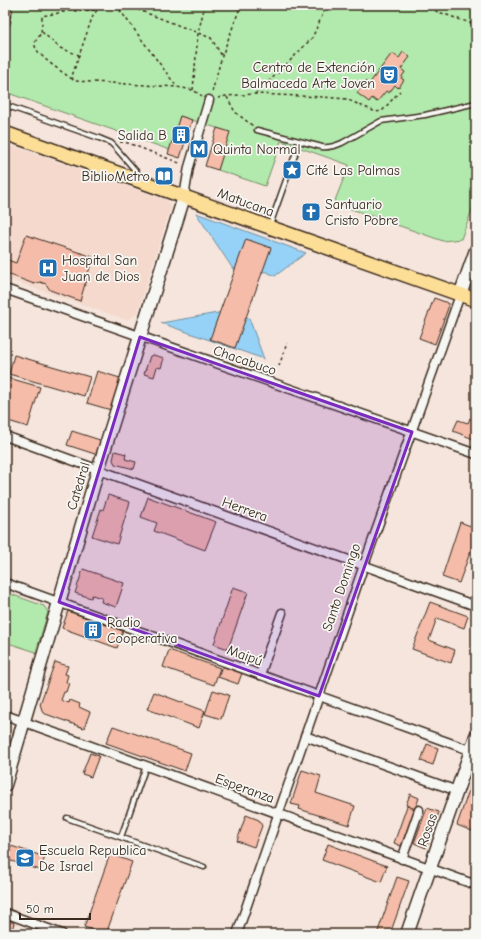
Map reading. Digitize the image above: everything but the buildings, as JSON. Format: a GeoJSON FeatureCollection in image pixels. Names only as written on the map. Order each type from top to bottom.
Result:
{"type":"FeatureCollection","features":[{"type":"Feature","properties":{"kind":"main road","name":"Matucana"},"geometry":{"type":"LineString","coordinates":[[5,133],[460,295],[475,299]]}},
{"type":"Feature","properties":{"kind":"main road","name":"Catedral"},"geometry":{"type":"LineString","coordinates":[[5,784],[98,470],[184,197]]}},
{"type":"Feature","properties":{"kind":"main road","name":"Santo Domingo"},"geometry":{"type":"LineString","coordinates":[[460,295],[471,278],[476,250]]}},
{"type":"Feature","properties":{"kind":"main road","name":"Rosas"},"geometry":{"type":"LineString","coordinates":[[407,934],[457,791],[474,752],[476,736]]}},
{"type":"Feature","properties":{"kind":"street"},"geometry":{"type":"LineString","coordinates":[[184,197],[189,167],[209,100]]}},
{"type":"Feature","properties":{"kind":"street","name":"Chacabuco"},"geometry":{"type":"LineString","coordinates":[[5,289],[476,454]]}},
{"type":"Feature","properties":{"kind":"street","name":"Santo Domingo"},"geometry":{"type":"LineString","coordinates":[[237,934],[364,566],[460,295]]}},
{"type":"Feature","properties":{"kind":"street","name":"Herrera"},"geometry":{"type":"LineString","coordinates":[[5,436],[476,606]]}},
{"type":"Feature","properties":{"kind":"street","name":"Maipú"},"geometry":{"type":"LineString","coordinates":[[5,582],[474,752]]}},
{"type":"Feature","properties":{"kind":"street"},"geometry":{"type":"LineString","coordinates":[[260,675],[282,613]]}},
{"type":"Feature","properties":{"kind":"street","name":"Esperanza"},"geometry":{"type":"LineString","coordinates":[[5,716],[476,885]]}},
{"type":"Feature","properties":{"kind":"street"},"geometry":{"type":"LineString","coordinates":[[305,736],[457,791]]}},
{"type":"Feature","properties":{"kind":"street"},"geometry":{"type":"LineString","coordinates":[[402,859],[419,810]]}},
{"type":"Feature","properties":{"kind":"street"},"geometry":{"type":"LineString","coordinates":[[5,913],[50,932],[62,934]]}},
{"type":"Feature","properties":{"kind":"lane"},"geometry":{"type":"LineString","coordinates":[[257,130],[326,147],[342,143],[380,122],[425,115],[476,103]]}},
{"type":"Feature","properties":{"kind":"lane"},"geometry":{"type":"LineString","coordinates":[[5,105],[106,140],[119,151],[146,184]]}},
{"type":"Feature","properties":{"kind":"lane"},"geometry":{"type":"LineString","coordinates":[[269,227],[295,155]]}},
{"type":"Feature","properties":{"kind":"lane"},"geometry":{"type":"LineString","coordinates":[[121,837],[146,766]]}},
{"type":"Feature","properties":{"kind":"lane"},"geometry":{"type":"LineString","coordinates":[[67,818],[204,867]]}},
{"type":"Feature","properties":{"kind":"path"},"geometry":{"type":"LineString","coordinates":[[60,5],[62,12]]}},
{"type":"Feature","properties":{"kind":"path"},"geometry":{"type":"LineString","coordinates":[[72,80],[72,76],[92,18],[100,5]]}},
{"type":"Feature","properties":{"kind":"path"},"geometry":{"type":"LineString","coordinates":[[97,10],[62,12],[42,16],[41,32],[34,45],[36,50],[74,81],[177,88],[116,5]]}},
{"type":"Feature","properties":{"kind":"path"},"geometry":{"type":"LineString","coordinates":[[126,5],[212,38],[222,56]]}},
{"type":"Feature","properties":{"kind":"path"},"geometry":{"type":"LineString","coordinates":[[193,90],[198,33],[205,5]]}},
{"type":"Feature","properties":{"kind":"path"},"geometry":{"type":"LineString","coordinates":[[209,100],[222,56],[241,5]]}},
{"type":"Feature","properties":{"kind":"path"},"geometry":{"type":"LineString","coordinates":[[327,5],[312,38],[255,94],[323,97],[346,100],[376,112],[382,111],[400,90]]}},
{"type":"Feature","properties":{"kind":"path"},"geometry":{"type":"LineString","coordinates":[[418,5],[476,25]]}},
{"type":"Feature","properties":{"kind":"path"},"geometry":{"type":"LineString","coordinates":[[41,32],[60,48],[79,55]]}},
{"type":"Feature","properties":{"kind":"path"},"geometry":{"type":"LineString","coordinates":[[226,96],[235,112],[257,130]]}},
{"type":"Feature","properties":{"kind":"path"},"geometry":{"type":"LineString","coordinates":[[106,140],[128,143],[189,167]]}},
{"type":"Feature","properties":{"kind":"path"},"geometry":{"type":"LineString","coordinates":[[279,366],[287,343]]}},
{"type":"Feature","properties":{"kind":"highlighted area"},"geometry":{"type":"Polygon","coordinates":[[[140,337],[412,432],[319,696],[59,602],[140,337]]]}},
{"type":"Feature","properties":{"kind":"shaded area"},"geometry":{"type":"Polygon","coordinates":[[[13,146],[167,200],[171,207],[137,314],[127,320],[5,278],[5,153],[13,146]]]}},
{"type":"Feature","properties":{"kind":"green space"},"geometry":{"type":"Polygon","coordinates":[[[5,5],[476,5],[476,199],[461,239],[443,241],[334,203],[349,165],[281,141],[265,186],[218,170],[229,132],[180,116],[170,150],[5,92],[5,5]]]}},
{"type":"Feature","properties":{"kind":"green space"},"geometry":{"type":"Polygon","coordinates":[[[5,592],[44,606],[48,612],[36,652],[5,642],[5,592]]]}},
{"type":"Feature","properties":{"kind":"water"},"geometry":{"type":"Polygon","coordinates":[[[196,213],[306,253],[275,276],[267,272],[233,269],[196,213]]]}},
{"type":"Feature","properties":{"kind":"water"},"geometry":{"type":"Polygon","coordinates":[[[229,311],[249,318],[264,359],[161,323],[229,311]]]}},
{"type":"Feature","properties":{"kind":"place","name":"Centro de Extención Balmaceda Arte Joven"},"geometry":{"type":"Point","coordinates":[389,75]}},
{"type":"Feature","properties":{"kind":"place","name":"Salida B"},"geometry":{"type":"Point","coordinates":[181,135]}},
{"type":"Feature","properties":{"kind":"place","name":"Quinta Normal"},"geometry":{"type":"Point","coordinates":[199,149]}},
{"type":"Feature","properties":{"kind":"place","name":"Cité Las Palmas"},"geometry":{"type":"Point","coordinates":[292,170]}},
{"type":"Feature","properties":{"kind":"place","name":"BiblioMetro"},"geometry":{"type":"Point","coordinates":[164,176]}},
{"type":"Feature","properties":{"kind":"place","name":"Santuario Cristo Pobre"},"geometry":{"type":"Point","coordinates":[311,212]}},
{"type":"Feature","properties":{"kind":"place","name":"Hospital San Juan de Dios"},"geometry":{"type":"Point","coordinates":[48,268]}},
{"type":"Feature","properties":{"kind":"place","name":"Radio Cooperativa"},"geometry":{"type":"Point","coordinates":[93,630]}},
{"type":"Feature","properties":{"kind":"place","name":"Escuela Republica De Israel"},"geometry":{"type":"Point","coordinates":[25,858]}}]}
